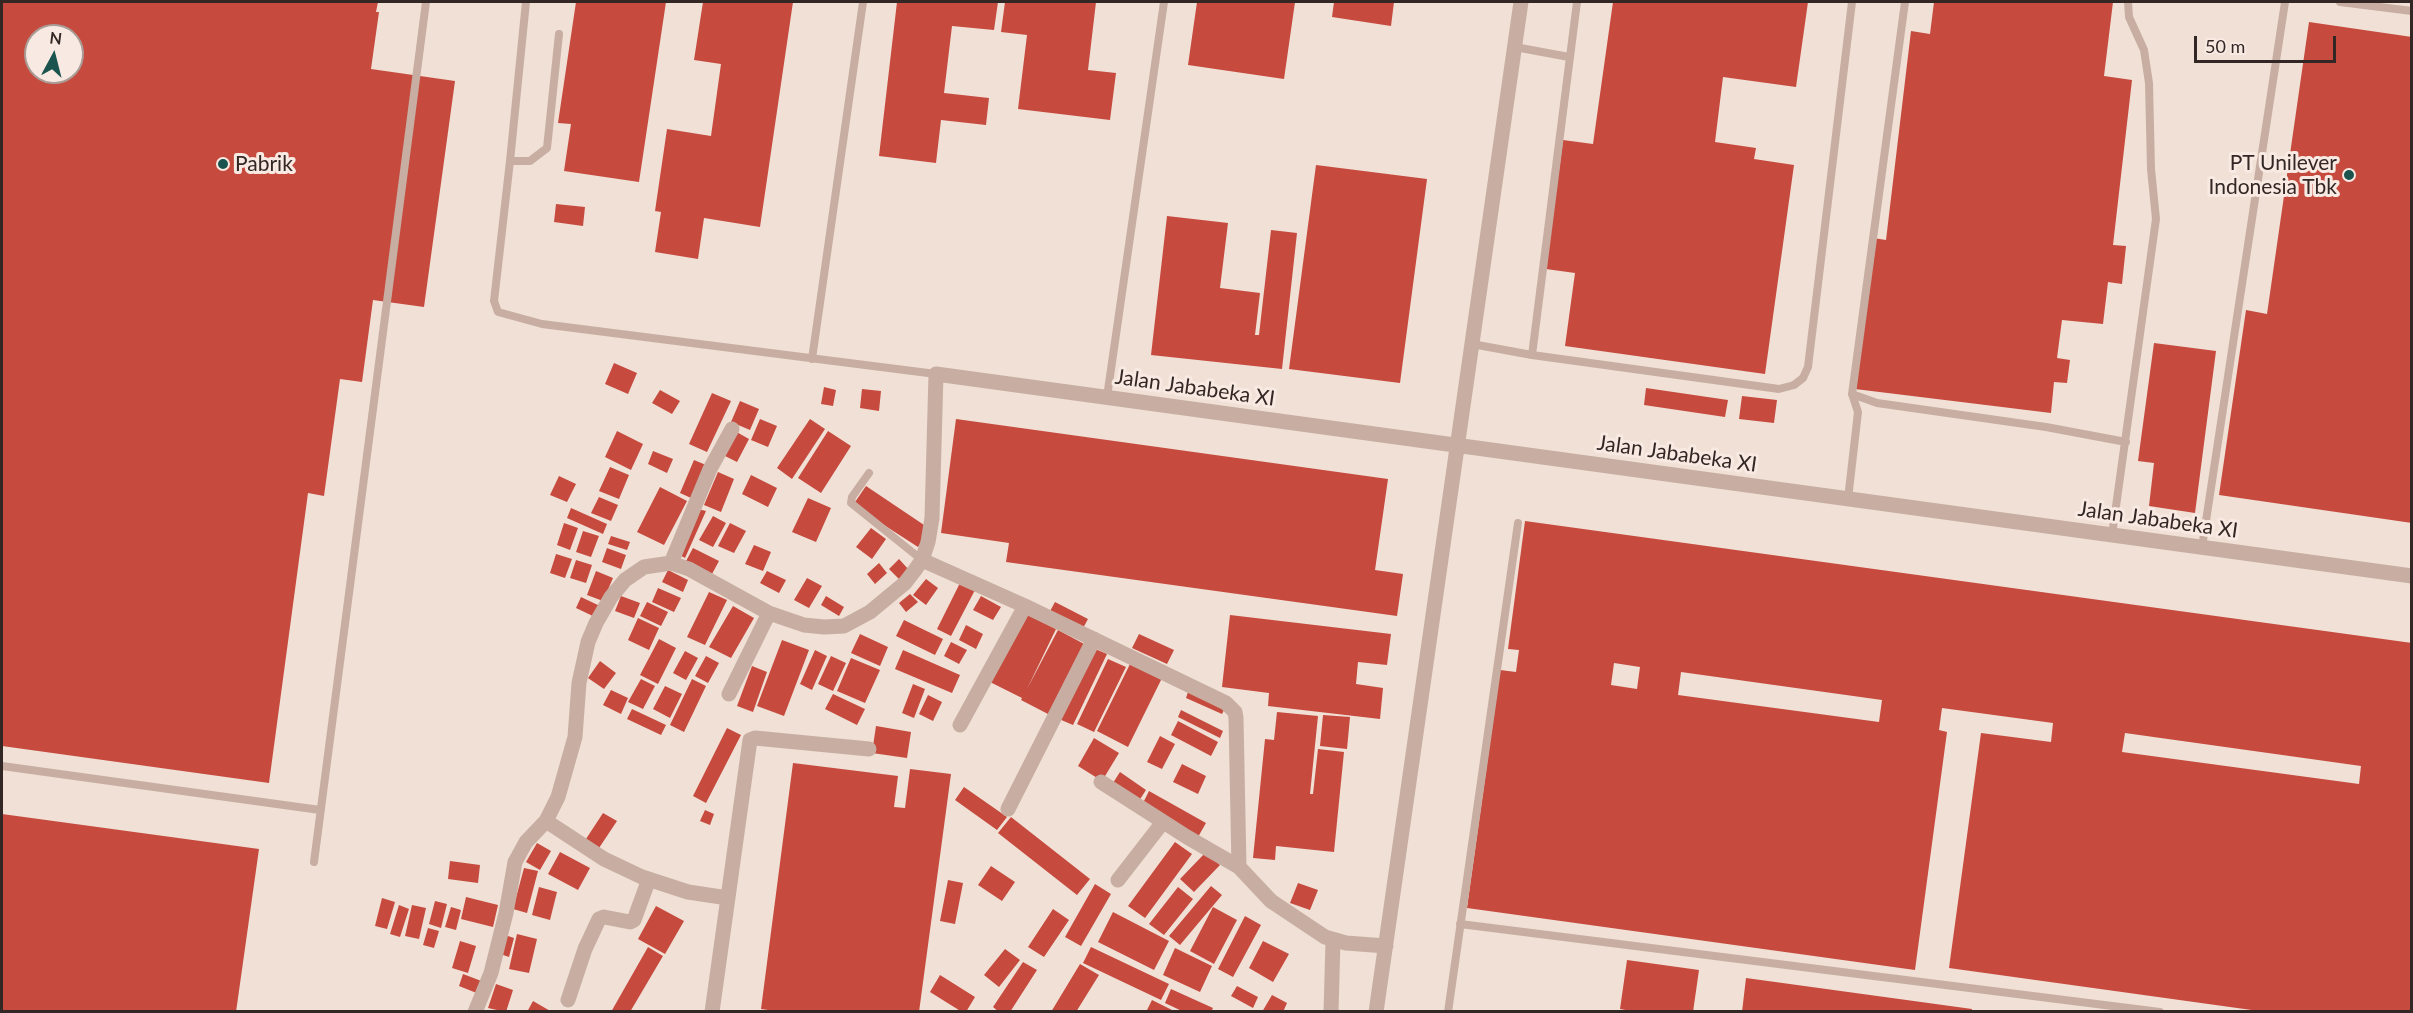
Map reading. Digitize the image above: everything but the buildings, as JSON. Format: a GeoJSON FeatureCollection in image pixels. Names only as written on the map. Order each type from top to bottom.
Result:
{"type":"FeatureCollection","features":[{"type":"Feature","properties":{"kind":"street"},"geometry":{"type":"LineString","coordinates":[[1376,1011],[1521,2]]}},
{"type":"Feature","properties":{"kind":"street","name":"Jalan Jababeka XI"},"geometry":{"type":"LineString","coordinates":[[936,374],[2412,576]]}},
{"type":"Feature","properties":{"kind":"street"},"geometry":{"type":"LineString","coordinates":[[475,1011],[491,973],[506,913],[515,862],[526,842],[546,821],[558,797],[570,761],[584,661],[596,623],[611,597],[625,580],[644,567],[671,563],[688,569],[770,614],[804,625],[844,626],[870,612],[905,583],[922,560],[928,542],[932,518],[936,374]]}},
{"type":"Feature","properties":{"kind":"street"},"geometry":{"type":"LineString","coordinates":[[671,563],[710,469],[732,429]]}},
{"type":"Feature","properties":{"kind":"street"},"geometry":{"type":"LineString","coordinates":[[922,560],[1025,606],[1226,703],[1234,712],[1239,867]]}},
{"type":"Feature","properties":{"kind":"street"},"geometry":{"type":"LineString","coordinates":[[960,725],[1025,606]]}},
{"type":"Feature","properties":{"kind":"street"},"geometry":{"type":"LineString","coordinates":[[729,694],[770,614]]}},
{"type":"Feature","properties":{"kind":"street"},"geometry":{"type":"LineString","coordinates":[[1008,809],[1094,639]]}},
{"type":"Feature","properties":{"kind":"street"},"geometry":{"type":"LineString","coordinates":[[712,1011],[750,740],[756,738],[869,749]]}},
{"type":"Feature","properties":{"kind":"street"},"geometry":{"type":"LineString","coordinates":[[1101,782],[1239,867],[1271,901],[1319,934],[1333,940],[1367,946],[1386,946]]}},
{"type":"Feature","properties":{"kind":"street"},"geometry":{"type":"LineString","coordinates":[[546,821],[604,859],[649,879],[688,891],[728,898]]}},
{"type":"Feature","properties":{"kind":"street"},"geometry":{"type":"LineString","coordinates":[[1118,880],[1163,822]]}},
{"type":"Feature","properties":{"kind":"street"},"geometry":{"type":"LineString","coordinates":[[568,1000],[596,924],[604,917],[619,921],[634,920],[649,879]]}},
{"type":"Feature","properties":{"kind":"street"},"geometry":{"type":"LineString","coordinates":[[1331,1011],[1333,940]]}},
{"type":"Feature","properties":{"kind":"lane"},"geometry":{"type":"LineString","coordinates":[[314,862],[426,2]]}},
{"type":"Feature","properties":{"kind":"lane"},"geometry":{"type":"LineString","coordinates":[[526,2],[494,301],[498,312],[542,324],[936,374]]}},
{"type":"Feature","properties":{"kind":"lane"},"geometry":{"type":"LineString","coordinates":[[812,359],[862,2]]}},
{"type":"Feature","properties":{"kind":"lane"},"geometry":{"type":"LineString","coordinates":[[1107,397],[1164,2]]}},
{"type":"Feature","properties":{"kind":"lane"},"geometry":{"type":"LineString","coordinates":[[1532,355],[1577,2]]}},
{"type":"Feature","properties":{"kind":"lane"},"geometry":{"type":"LineString","coordinates":[[1472,344],[1532,355],[1779,389],[1794,386],[1803,378],[1808,367],[1852,2]]}},
{"type":"Feature","properties":{"kind":"lane"},"geometry":{"type":"LineString","coordinates":[[1848,499],[1858,412],[1852,394],[1905,2]]}},
{"type":"Feature","properties":{"kind":"lane"},"geometry":{"type":"LineString","coordinates":[[2112,535],[2156,219],[2151,169],[2149,83],[2144,50],[2129,17],[2128,2]]}},
{"type":"Feature","properties":{"kind":"lane"},"geometry":{"type":"LineString","coordinates":[[2202,547],[2285,2]]}},
{"type":"Feature","properties":{"kind":"lane"},"geometry":{"type":"LineString","coordinates":[[2340,2],[2412,11]]}},
{"type":"Feature","properties":{"kind":"lane"},"geometry":{"type":"LineString","coordinates":[[510,161],[530,161],[547,148],[559,34]]}},
{"type":"Feature","properties":{"kind":"lane"},"geometry":{"type":"LineString","coordinates":[[1515,47],[1569,57]]}},
{"type":"Feature","properties":{"kind":"lane"},"geometry":{"type":"LineString","coordinates":[[1852,394],[1877,403],[2046,427],[2126,442]]}},
{"type":"Feature","properties":{"kind":"lane"},"geometry":{"type":"LineString","coordinates":[[869,473],[852,497],[851,503],[922,560]]}},
{"type":"Feature","properties":{"kind":"lane"},"geometry":{"type":"LineString","coordinates":[[1448,1011],[1518,523]]}},
{"type":"Feature","properties":{"kind":"lane"},"geometry":{"type":"LineString","coordinates":[[2,766],[320,810]]}},
{"type":"Feature","properties":{"kind":"lane"},"geometry":{"type":"LineString","coordinates":[[1460,924],[2160,1011]]}},
{"type":"Feature","properties":{"kind":"place","name":"Pabrik"},"geometry":{"type":"Point","coordinates":[223,164]}},
{"type":"Feature","properties":{"kind":"place","name":"PT Unilever Indonesia Tbk"},"geometry":{"type":"Point","coordinates":[2349,175]}}]}
